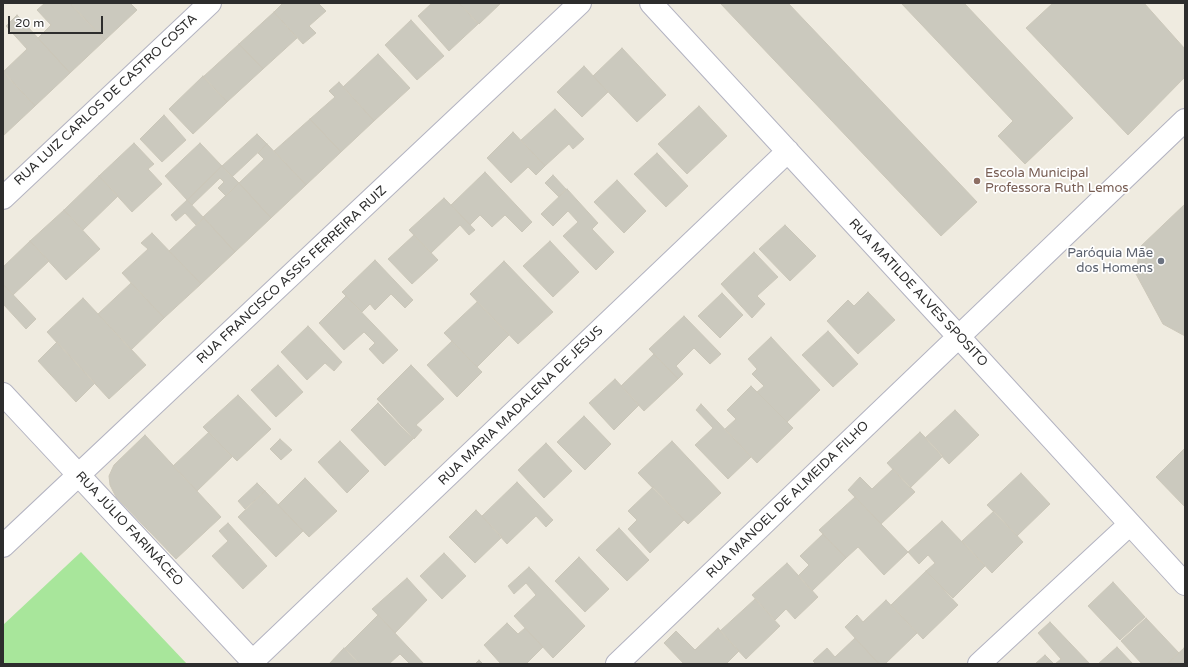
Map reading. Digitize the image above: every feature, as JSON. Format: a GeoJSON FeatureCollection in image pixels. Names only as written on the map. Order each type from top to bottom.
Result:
{"type":"FeatureCollection","features":[{"type":"Feature","properties":{"kind":"street","name":"RUA LUIZ CARLOS DE CASTRO COSTA"},"geometry":{"type":"LineString","coordinates":[[3,198],[210,3]]}},
{"type":"Feature","properties":{"kind":"street","name":"RUA FRANCISCO ASSIS FERREIRA RUIZ"},"geometry":{"type":"LineString","coordinates":[[3,546],[580,3]]}},
{"type":"Feature","properties":{"kind":"street","name":"RUA MATILDE ALVES SPOSITO"},"geometry":{"type":"LineString","coordinates":[[651,3],[1185,584]]}},
{"type":"Feature","properties":{"kind":"street","name":"RUA MANOEL DE ALMEIDA FILHO"},"geometry":{"type":"LineString","coordinates":[[617,664],[1185,120]]}},
{"type":"Feature","properties":{"kind":"street","name":"RUA MARIA MADALENA DE JESUS"},"geometry":{"type":"LineString","coordinates":[[254,663],[788,152]]}},
{"type":"Feature","properties":{"kind":"street","name":"RUA JÚLIO FARINÁCEO"},"geometry":{"type":"LineString","coordinates":[[3,394],[254,663]]}},
{"type":"Feature","properties":{"kind":"street"},"geometry":{"type":"LineString","coordinates":[[979,664],[1130,524]]}},
{"type":"Feature","properties":{"kind":"green space"},"geometry":{"type":"Polygon","coordinates":[[[81,552],[187,664],[3,664],[3,625],[81,552]]]}},
{"type":"Feature","properties":{"kind":"building"},"geometry":{"type":"Polygon","coordinates":[[[45,3],[70,3],[105,40],[70,73],[38,38],[51,25],[37,10],[45,3]]]}},
{"type":"Feature","properties":{"kind":"building"},"geometry":{"type":"Polygon","coordinates":[[[73,3],[130,3],[137,10],[105,40],[71,5],[73,3]]]}},
{"type":"Feature","properties":{"kind":"building"},"geometry":{"type":"Polygon","coordinates":[[[283,3],[318,3],[326,11],[309,26],[316,33],[303,44],[274,12],[283,3]]]}},
{"type":"Feature","properties":{"kind":"building"},"geometry":{"type":"Polygon","coordinates":[[[432,3],[459,3],[478,24],[449,51],[418,16],[432,3]]]}},
{"type":"Feature","properties":{"kind":"building"},"geometry":{"type":"Polygon","coordinates":[[[459,3],[501,3],[479,24],[459,3]]]}},
{"type":"Feature","properties":{"kind":"building"},"geometry":{"type":"Polygon","coordinates":[[[720,3],[788,3],[977,202],[941,236],[720,3]]]}},
{"type":"Feature","properties":{"kind":"building"},"geometry":{"type":"Polygon","coordinates":[[[901,3],[964,3],[1073,118],[1025,164],[998,136],[1013,121],[901,3]]]}},
{"type":"Feature","properties":{"kind":"building"},"geometry":{"type":"Polygon","coordinates":[[[1053,3],[1144,3],[1185,49],[1185,77],[1128,135],[1026,28],[1053,3]]]}},
{"type":"Feature","properties":{"kind":"building"},"geometry":{"type":"Polygon","coordinates":[[[274,12],[297,38],[263,69],[239,44],[274,12]]]}},
{"type":"Feature","properties":{"kind":"building"},"geometry":{"type":"Polygon","coordinates":[[[17,15],[70,73],[35,106],[3,72],[27,49],[6,26],[17,15]]]}},
{"type":"Feature","properties":{"kind":"building"},"geometry":{"type":"Polygon","coordinates":[[[411,20],[444,56],[417,80],[385,45],[411,20]]]}},
{"type":"Feature","properties":{"kind":"building"},"geometry":{"type":"Polygon","coordinates":[[[239,44],[263,69],[227,102],[203,77],[239,44]]]}},
{"type":"Feature","properties":{"kind":"building"},"geometry":{"type":"Polygon","coordinates":[[[622,48],[666,95],[637,122],[593,76],[622,48]]]}},
{"type":"Feature","properties":{"kind":"building"},"geometry":{"type":"Polygon","coordinates":[[[378,54],[410,88],[374,121],[343,87],[378,54]]]}},
{"type":"Feature","properties":{"kind":"building"},"geometry":{"type":"Polygon","coordinates":[[[584,66],[608,92],[582,117],[557,92],[584,66]]]}},
{"type":"Feature","properties":{"kind":"building"},"geometry":{"type":"Polygon","coordinates":[[[3,71],[35,106],[3,136],[3,71]]]}},
{"type":"Feature","properties":{"kind":"building"},"geometry":{"type":"Polygon","coordinates":[[[203,76],[227,102],[193,134],[169,109],[203,76]]]}},
{"type":"Feature","properties":{"kind":"building"},"geometry":{"type":"Polygon","coordinates":[[[339,82],[374,121],[341,152],[310,119],[335,97],[329,91],[339,82]]]}},
{"type":"Feature","properties":{"kind":"building"},"geometry":{"type":"Polygon","coordinates":[[[699,106],[727,136],[687,174],[658,144],[699,106]]]}},
{"type":"Feature","properties":{"kind":"building"},"geometry":{"type":"Polygon","coordinates":[[[555,109],[584,139],[573,149],[569,144],[545,166],[521,140],[555,109]]]}},
{"type":"Feature","properties":{"kind":"building"},"geometry":{"type":"Polygon","coordinates":[[[164,115],[186,140],[162,162],[140,139],[164,115]]]}},
{"type":"Feature","properties":{"kind":"building"},"geometry":{"type":"Polygon","coordinates":[[[310,119],[341,152],[306,185],[274,151],[310,119]]]}},
{"type":"Feature","properties":{"kind":"building"},"geometry":{"type":"Polygon","coordinates":[[[513,132],[545,166],[536,175],[528,167],[511,183],[487,158],[513,132]]]}},
{"type":"Feature","properties":{"kind":"building"},"geometry":{"type":"Polygon","coordinates":[[[257,134],[267,144],[232,177],[222,166],[257,134]]]}},
{"type":"Feature","properties":{"kind":"building"},"geometry":{"type":"Polygon","coordinates":[[[134,143],[154,164],[148,169],[162,184],[132,212],[99,176],[134,143]]]}},
{"type":"Feature","properties":{"kind":"building"},"geometry":{"type":"Polygon","coordinates":[[[200,143],[222,166],[187,200],[165,176],[200,143]]]}},
{"type":"Feature","properties":{"kind":"building"},"geometry":{"type":"Polygon","coordinates":[[[267,144],[306,185],[271,218],[239,183],[264,159],[258,153],[267,144]]]}},
{"type":"Feature","properties":{"kind":"building"},"geometry":{"type":"Polygon","coordinates":[[[657,153],[688,186],[666,207],[634,174],[657,153]]]}},
{"type":"Feature","properties":{"kind":"building"},"geometry":{"type":"Polygon","coordinates":[[[222,166],[239,183],[226,196],[218,188],[224,182],[220,178],[192,205],[187,200],[222,166]]]}},
{"type":"Feature","properties":{"kind":"building"},"geometry":{"type":"Polygon","coordinates":[[[485,172],[532,222],[522,232],[505,215],[492,227],[480,215],[470,225],[451,205],[485,172]]]}},
{"type":"Feature","properties":{"kind":"building"},"geometry":{"type":"Polygon","coordinates":[[[553,175],[566,189],[559,197],[545,183],[553,175]]]}},
{"type":"Feature","properties":{"kind":"building"},"geometry":{"type":"Polygon","coordinates":[[[99,176],[118,196],[83,230],[64,210],[99,176]]]}},
{"type":"Feature","properties":{"kind":"building"},"geometry":{"type":"Polygon","coordinates":[[[617,180],[646,211],[624,233],[594,202],[617,180]]]}},
{"type":"Feature","properties":{"kind":"building"},"geometry":{"type":"Polygon","coordinates":[[[239,183],[271,218],[235,252],[203,217],[239,183]]]}},
{"type":"Feature","properties":{"kind":"building"},"geometry":{"type":"Polygon","coordinates":[[[567,189],[598,223],[592,229],[614,252],[596,270],[563,236],[578,222],[568,211],[553,226],[541,214],[567,189]]]}},
{"type":"Feature","properties":{"kind":"building"},"geometry":{"type":"Polygon","coordinates":[[[444,198],[475,230],[469,235],[460,225],[431,253],[409,230],[444,198]]]}},
{"type":"Feature","properties":{"kind":"building"},"geometry":{"type":"Polygon","coordinates":[[[187,200],[204,218],[196,225],[185,213],[176,221],[171,215],[187,200]]]}},
{"type":"Feature","properties":{"kind":"building","name":"Paróquia Mãe dos Homens"},"geometry":{"type":"Polygon","coordinates":[[[1185,204],[1185,336],[1163,324],[1136,274],[1140,247],[1185,204]]]}},
{"type":"Feature","properties":{"kind":"building"},"geometry":{"type":"Polygon","coordinates":[[[64,210],[100,249],[66,280],[30,241],[64,210]]]}},
{"type":"Feature","properties":{"kind":"building"},"geometry":{"type":"Polygon","coordinates":[[[204,218],[235,252],[201,284],[169,251],[204,218]]]}},
{"type":"Feature","properties":{"kind":"building"},"geometry":{"type":"Polygon","coordinates":[[[785,225],[816,256],[790,281],[759,249],[785,225]]]}},
{"type":"Feature","properties":{"kind":"building"},"geometry":{"type":"Polygon","coordinates":[[[152,233],[201,284],[164,318],[122,273],[148,249],[141,243],[152,233]]]}},
{"type":"Feature","properties":{"kind":"building"},"geometry":{"type":"Polygon","coordinates":[[[414,235],[438,260],[412,284],[388,259],[414,235]]]}},
{"type":"Feature","properties":{"kind":"building"},"geometry":{"type":"Polygon","coordinates":[[[30,241],[49,261],[13,295],[3,284],[3,267],[30,241]]]}},
{"type":"Feature","properties":{"kind":"building"},"geometry":{"type":"Polygon","coordinates":[[[550,241],[579,272],[553,297],[523,266],[550,241]]]}},
{"type":"Feature","properties":{"kind":"building"},"geometry":{"type":"Polygon","coordinates":[[[754,252],[778,277],[757,296],[765,304],[752,318],[721,284],[754,252]]]}},
{"type":"Feature","properties":{"kind":"building"},"geometry":{"type":"Polygon","coordinates":[[[375,260],[413,300],[405,308],[391,294],[375,310],[370,304],[362,312],[342,292],[375,260]]]}},
{"type":"Feature","properties":{"kind":"building"},"geometry":{"type":"Polygon","coordinates":[[[504,261],[553,312],[518,344],[470,294],[504,261]]]}},
{"type":"Feature","properties":{"kind":"building"},"geometry":{"type":"Polygon","coordinates":[[[131,283],[164,318],[131,350],[98,314],[131,283]]]}},
{"type":"Feature","properties":{"kind":"building"},"geometry":{"type":"Polygon","coordinates":[[[3,284],[36,319],[26,329],[4,305],[3,306],[3,284]]]}},
{"type":"Feature","properties":{"kind":"building"},"geometry":{"type":"Polygon","coordinates":[[[868,292],[895,320],[858,354],[827,321],[848,300],[854,306],[868,292]]]}},
{"type":"Feature","properties":{"kind":"building"},"geometry":{"type":"Polygon","coordinates":[[[722,293],[743,315],[720,338],[698,316],[722,293]]]}},
{"type":"Feature","properties":{"kind":"building"},"geometry":{"type":"Polygon","coordinates":[[[346,296],[398,350],[383,364],[369,349],[375,343],[364,332],[344,350],[319,323],[346,296]]]}},
{"type":"Feature","properties":{"kind":"building"},"geometry":{"type":"Polygon","coordinates":[[[83,298],[146,365],[109,399],[47,332],[83,298]]]}},
{"type":"Feature","properties":{"kind":"building"},"geometry":{"type":"Polygon","coordinates":[[[477,302],[509,335],[477,367],[444,333],[477,302]]]}},
{"type":"Feature","properties":{"kind":"building"},"geometry":{"type":"Polygon","coordinates":[[[684,316],[721,354],[710,364],[694,348],[676,366],[683,374],[678,379],[649,349],[684,316]]]}},
{"type":"Feature","properties":{"kind":"building"},"geometry":{"type":"Polygon","coordinates":[[[308,326],[342,362],[334,371],[325,363],[307,380],[281,352],[308,326]]]}},
{"type":"Feature","properties":{"kind":"building"},"geometry":{"type":"Polygon","coordinates":[[[828,331],[858,364],[833,387],[802,355],[828,331]]]}},
{"type":"Feature","properties":{"kind":"building"},"geometry":{"type":"Polygon","coordinates":[[[771,337],[820,390],[787,422],[757,392],[764,386],[752,374],[757,369],[748,359],[771,337]]]}},
{"type":"Feature","properties":{"kind":"building"},"geometry":{"type":"Polygon","coordinates":[[[452,341],[482,372],[457,397],[427,365],[452,341]]]}},
{"type":"Feature","properties":{"kind":"building"},"geometry":{"type":"Polygon","coordinates":[[[57,342],[95,383],[76,402],[38,361],[57,342]]]}},
{"type":"Feature","properties":{"kind":"building"},"geometry":{"type":"Polygon","coordinates":[[[654,354],[678,379],[644,411],[621,386],[654,354]]]}},
{"type":"Feature","properties":{"kind":"building"},"geometry":{"type":"Polygon","coordinates":[[[278,365],[303,392],[276,417],[251,390],[278,365]]]}},
{"type":"Feature","properties":{"kind":"building"},"geometry":{"type":"Polygon","coordinates":[[[411,365],[444,399],[416,425],[422,430],[414,439],[377,399],[411,365]]]}},
{"type":"Feature","properties":{"kind":"building"},"geometry":{"type":"Polygon","coordinates":[[[615,379],[639,405],[614,430],[589,403],[615,379]]]}},
{"type":"Feature","properties":{"kind":"building"},"geometry":{"type":"Polygon","coordinates":[[[751,386],[793,428],[757,463],[725,429],[736,419],[727,410],[751,386]]]}},
{"type":"Feature","properties":{"kind":"building"},"geometry":{"type":"Polygon","coordinates":[[[238,395],[271,429],[237,461],[203,427],[238,395]]]}},
{"type":"Feature","properties":{"kind":"building"},"geometry":{"type":"Polygon","coordinates":[[[378,403],[413,439],[385,466],[351,430],[378,403]]]}},
{"type":"Feature","properties":{"kind":"building"},"geometry":{"type":"Polygon","coordinates":[[[701,404],[751,457],[728,479],[695,445],[713,428],[696,410],[701,404]]]}},
{"type":"Feature","properties":{"kind":"building"},"geometry":{"type":"Polygon","coordinates":[[[955,410],[979,435],[949,464],[925,438],[955,410]]]}},
{"type":"Feature","properties":{"kind":"building"},"geometry":{"type":"Polygon","coordinates":[[[584,416],[611,444],[585,470],[557,442],[584,416]]]}},
{"type":"Feature","properties":{"kind":"building"},"geometry":{"type":"Polygon","coordinates":[[[209,432],[232,457],[197,491],[173,466],[209,432]]]}},
{"type":"Feature","properties":{"kind":"building"},"geometry":{"type":"Polygon","coordinates":[[[920,432],[943,456],[910,488],[887,463],[920,432]]]}},
{"type":"Feature","properties":{"kind":"building"},"geometry":{"type":"Polygon","coordinates":[[[145,435],[221,517],[176,559],[116,497],[110,485],[109,476],[114,465],[145,435]]]}},
{"type":"Feature","properties":{"kind":"building"},"geometry":{"type":"Polygon","coordinates":[[[280,439],[292,450],[281,460],[270,449],[280,439]]]}},
{"type":"Feature","properties":{"kind":"building"},"geometry":{"type":"Polygon","coordinates":[[[340,441],[369,471],[347,493],[318,462],[340,441]]]}},
{"type":"Feature","properties":{"kind":"building"},"geometry":{"type":"Polygon","coordinates":[[[672,441],[721,493],[688,524],[638,473],[672,441]]]}},
{"type":"Feature","properties":{"kind":"building"},"geometry":{"type":"Polygon","coordinates":[[[546,443],[572,471],[544,498],[518,470],[546,443]]]}},
{"type":"Feature","properties":{"kind":"building"},"geometry":{"type":"Polygon","coordinates":[[[1185,448],[1185,507],[1156,477],[1185,448]]]}},
{"type":"Feature","properties":{"kind":"building"},"geometry":{"type":"Polygon","coordinates":[[[893,469],[915,492],[881,524],[848,490],[860,477],[872,489],[893,469]]]}},
{"type":"Feature","properties":{"kind":"building"},"geometry":{"type":"Polygon","coordinates":[[[1021,473],[1050,504],[1017,536],[987,505],[1021,473]]]}},
{"type":"Feature","properties":{"kind":"building"},"geometry":{"type":"Polygon","coordinates":[[[305,478],[337,511],[309,537],[278,505],[305,478]]]}},
{"type":"Feature","properties":{"kind":"building"},"geometry":{"type":"Polygon","coordinates":[[[517,482],[553,520],[546,527],[536,516],[507,544],[482,516],[517,482]]]}},
{"type":"Feature","properties":{"kind":"building"},"geometry":{"type":"Polygon","coordinates":[[[257,483],[265,491],[245,509],[238,501],[257,483]]]}},
{"type":"Feature","properties":{"kind":"building"},"geometry":{"type":"Polygon","coordinates":[[[653,487],[684,520],[650,553],[628,529],[637,520],[628,511],[653,487]]]}},
{"type":"Feature","properties":{"kind":"building"},"geometry":{"type":"Polygon","coordinates":[[[265,491],[303,531],[276,557],[238,517],[265,491]]]}},
{"type":"Feature","properties":{"kind":"building"},"geometry":{"type":"Polygon","coordinates":[[[855,497],[908,552],[884,575],[858,547],[846,558],[819,530],[855,497]]]}},
{"type":"Feature","properties":{"kind":"building"},"geometry":{"type":"Polygon","coordinates":[[[476,510],[502,537],[475,563],[449,537],[476,510]]]}},
{"type":"Feature","properties":{"kind":"building"},"geometry":{"type":"Polygon","coordinates":[[[994,511],[1023,542],[992,573],[962,541],[994,511]]]}},
{"type":"Feature","properties":{"kind":"building"},"geometry":{"type":"Polygon","coordinates":[[[942,521],[985,566],[953,598],[926,571],[935,563],[928,555],[919,564],[908,552],[942,521]]]}},
{"type":"Feature","properties":{"kind":"building"},"geometry":{"type":"Polygon","coordinates":[[[228,523],[267,566],[243,589],[212,556],[228,541],[219,531],[228,523]]]}},
{"type":"Feature","properties":{"kind":"building"},"geometry":{"type":"Polygon","coordinates":[[[619,528],[649,560],[627,581],[596,550],[619,528]]]}},
{"type":"Feature","properties":{"kind":"building"},"geometry":{"type":"Polygon","coordinates":[[[823,534],[846,558],[812,591],[798,576],[809,565],[800,556],[823,534]]]}},
{"type":"Feature","properties":{"kind":"building"},"geometry":{"type":"Polygon","coordinates":[[[444,553],[466,576],[442,599],[420,576],[444,553]]]}},
{"type":"Feature","properties":{"kind":"building"},"geometry":{"type":"Polygon","coordinates":[[[579,557],[609,589],[585,612],[555,581],[579,557]]]}},
{"type":"Feature","properties":{"kind":"building"},"geometry":{"type":"Polygon","coordinates":[[[787,563],[818,597],[795,619],[786,609],[775,620],[752,595],[787,563]]]}},
{"type":"Feature","properties":{"kind":"building"},"geometry":{"type":"Polygon","coordinates":[[[529,567],[585,626],[553,658],[514,616],[536,595],[526,583],[514,594],[508,586],[529,567]]]}},
{"type":"Feature","properties":{"kind":"building"},"geometry":{"type":"Polygon","coordinates":[[[926,571],[958,605],[923,639],[891,605],[926,571]]]}},
{"type":"Feature","properties":{"kind":"building"},"geometry":{"type":"Polygon","coordinates":[[[407,578],[427,600],[395,633],[372,609],[407,578]]]}},
{"type":"Feature","properties":{"kind":"building"},"geometry":{"type":"Polygon","coordinates":[[[1113,582],[1145,617],[1120,640],[1088,606],[1113,582]]]}},
{"type":"Feature","properties":{"kind":"building"},"geometry":{"type":"Polygon","coordinates":[[[755,599],[780,626],[746,659],[720,631],[755,599]]]}},
{"type":"Feature","properties":{"kind":"building"},"geometry":{"type":"Polygon","coordinates":[[[886,600],[917,633],[885,664],[879,664],[845,627],[857,615],[863,622],[886,600]]]}},
{"type":"Feature","properties":{"kind":"building"},"geometry":{"type":"Polygon","coordinates":[[[378,615],[424,664],[410,664],[400,654],[389,664],[360,664],[345,648],[378,615]]]}},
{"type":"Feature","properties":{"kind":"building"},"geometry":{"type":"Polygon","coordinates":[[[1146,618],[1179,653],[1167,664],[1142,664],[1121,641],[1146,618]]]}},
{"type":"Feature","properties":{"kind":"building"},"geometry":{"type":"Polygon","coordinates":[[[1050,622],[1090,664],[1055,664],[1061,659],[1038,633],[1050,622]]]}},
{"type":"Feature","properties":{"kind":"building"},"geometry":{"type":"Polygon","coordinates":[[[507,623],[518,634],[525,628],[543,647],[526,664],[501,664],[484,645],[507,623]]]}},
{"type":"Feature","properties":{"kind":"building"},"geometry":{"type":"Polygon","coordinates":[[[718,628],[739,651],[726,664],[684,664],[664,643],[676,631],[695,650],[718,628]]]}},
{"type":"Feature","properties":{"kind":"building"},"geometry":{"type":"Polygon","coordinates":[[[855,638],[879,664],[816,664],[813,661],[827,648],[835,657],[855,638]]]}},
{"type":"Feature","properties":{"kind":"building"},"geometry":{"type":"Polygon","coordinates":[[[1117,647],[1133,664],[1098,664],[1117,647]]]}},
{"type":"Feature","properties":{"kind":"building"},"geometry":{"type":"Polygon","coordinates":[[[344,648],[359,664],[329,664],[344,648]]]}},
{"type":"Feature","properties":{"kind":"building"},"geometry":{"type":"Polygon","coordinates":[[[1184,648],[1185,664],[1167,664],[1184,648]]]}},
{"type":"Feature","properties":{"kind":"building"},"geometry":{"type":"Polygon","coordinates":[[[1045,655],[1054,664],[1035,664],[1045,655]]]}},
{"type":"Feature","properties":{"kind":"building"},"geometry":{"type":"Polygon","coordinates":[[[479,660],[483,664],[475,664],[479,660]]]}},
{"type":"Feature","properties":{"kind":"place","name":"Escola Municipal Professora Ruth Lemos"},"geometry":{"type":"Point","coordinates":[977,181]}},
{"type":"Feature","properties":{"kind":"place","name":"Paróquia Mãe dos Homens"},"geometry":{"type":"Point","coordinates":[1161,261]}}]}
